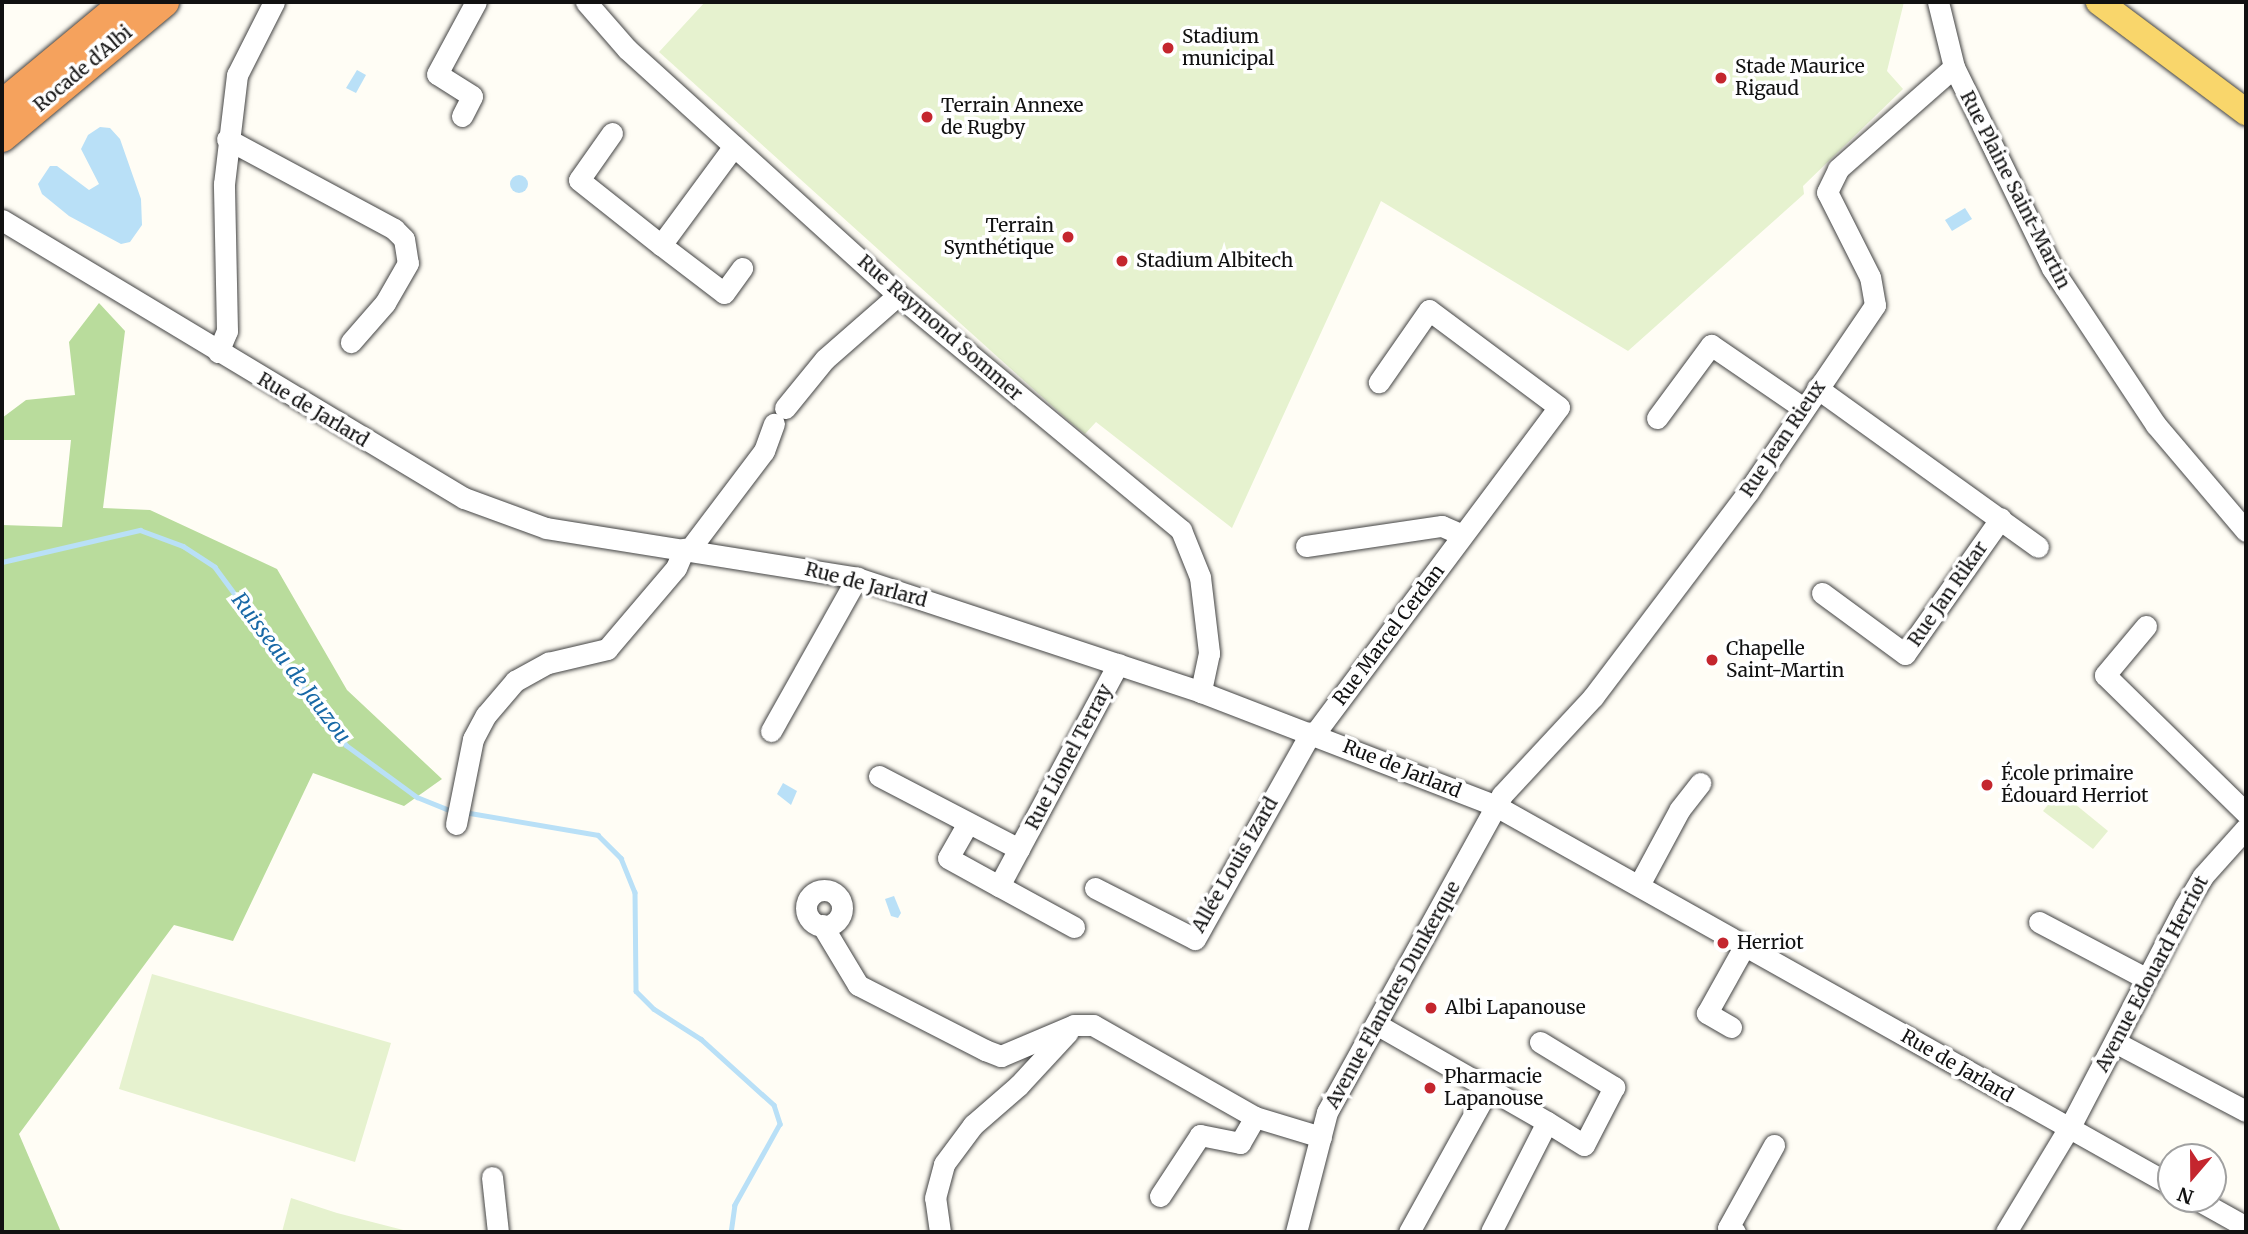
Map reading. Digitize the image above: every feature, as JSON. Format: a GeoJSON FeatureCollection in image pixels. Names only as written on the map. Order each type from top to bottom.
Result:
{"type":"FeatureCollection","features":[{"type":"Feature","properties":{"kind":"highway","name":"Rocade d'Albi"},"geometry":{"type":"LineString","coordinates":[[2,105],[126,2]]}},
{"type":"Feature","properties":{"kind":"highway","name":"Rocade d'Albi"},"geometry":{"type":"LineString","coordinates":[[2,137],[164,2]]}},
{"type":"Feature","properties":{"kind":"main road"},"geometry":{"type":"LineString","coordinates":[[2099,2],[2246,112]]}},
{"type":"Feature","properties":{"kind":"street"},"geometry":{"type":"LineString","coordinates":[[218,352],[226,331],[227,139],[237,75],[274,2]]}},
{"type":"Feature","properties":{"kind":"street"},"geometry":{"type":"LineString","coordinates":[[462,116],[472,96],[437,74],[476,2]]}},
{"type":"Feature","properties":{"kind":"street","name":"Rue Raymond Sommer"},"geometry":{"type":"LineString","coordinates":[[586,2],[627,49],[898,295],[1181,530],[1200,577],[1208,642],[1201,692]]}},
{"type":"Feature","properties":{"kind":"street","name":"Rue Plaine Saint-Martin"},"geometry":{"type":"LineString","coordinates":[[1938,2],[1954,67],[2052,268],[2101,348],[2156,425],[2246,531]]}},
{"type":"Feature","properties":{"kind":"street","name":"Rue Jean Rieux"},"geometry":{"type":"LineString","coordinates":[[1496,806],[1593,697],[1748,492],[1874,305],[1870,277],[1827,192],[1838,169],[1954,67]]}},
{"type":"Feature","properties":{"kind":"street"},"geometry":{"type":"LineString","coordinates":[[612,134],[579,180],[724,293],[742,268]]}},
{"type":"Feature","properties":{"kind":"street"},"geometry":{"type":"LineString","coordinates":[[227,139],[394,229],[404,239],[408,263],[385,303],[351,342]]}},
{"type":"Feature","properties":{"kind":"street"},"geometry":{"type":"LineString","coordinates":[[661,245],[734,146]]}},
{"type":"Feature","properties":{"kind":"street","name":"Rue de Jarlard"},"geometry":{"type":"LineString","coordinates":[[2,220],[160,318],[464,498],[546,528],[857,578],[1201,692],[1312,732],[1496,806],[2157,1177]]}},
{"type":"Feature","properties":{"kind":"street"},"geometry":{"type":"LineString","coordinates":[[456,824],[472,739],[486,715],[515,681],[548,663],[607,649],[676,568],[686,550],[764,451],[780,416],[825,359],[898,295]]}},
{"type":"Feature","properties":{"kind":"street","name":"Rue Marcel Cerdan"},"geometry":{"type":"LineString","coordinates":[[1312,732],[1559,407],[1429,310],[1379,382]]}},
{"type":"Feature","properties":{"kind":"street"},"geometry":{"type":"LineString","coordinates":[[1657,418],[1711,345],[1803,408]]}},
{"type":"Feature","properties":{"kind":"street"},"geometry":{"type":"LineString","coordinates":[[1817,388],[2038,547]]}},
{"type":"Feature","properties":{"kind":"street","name":"Rue Jan Rikar"},"geometry":{"type":"LineString","coordinates":[[1822,593],[1905,653],[2001,518]]}},
{"type":"Feature","properties":{"kind":"street"},"geometry":{"type":"LineString","coordinates":[[1306,546],[1441,526],[1462,535]]}},
{"type":"Feature","properties":{"kind":"street"},"geometry":{"type":"LineString","coordinates":[[771,731],[857,578]]}},
{"type":"Feature","properties":{"kind":"street"},"geometry":{"type":"LineString","coordinates":[[2146,625],[2105,675],[2246,813]]}},
{"type":"Feature","properties":{"kind":"street","name":"Rue Lionel Terray"},"geometry":{"type":"LineString","coordinates":[[999,886],[1118,664]]}},
{"type":"Feature","properties":{"kind":"street","name":"Allée Louis Izard"},"geometry":{"type":"LineString","coordinates":[[1095,888],[1195,939],[1312,732]]}},
{"type":"Feature","properties":{"kind":"street","name":"Rue Lionel Terray"},"geometry":{"type":"LineString","coordinates":[[879,776],[1019,849]]}},
{"type":"Feature","properties":{"kind":"street"},"geometry":{"type":"LineString","coordinates":[[1639,885],[1680,809],[1700,783]]}},
{"type":"Feature","properties":{"kind":"street","name":"Avenue Flandres Dunkerque"},"geometry":{"type":"LineString","coordinates":[[1296,1232],[1327,1112],[1496,806]]}},
{"type":"Feature","properties":{"kind":"street"},"geometry":{"type":"LineString","coordinates":[[968,823],[948,858],[1074,928]]}},
{"type":"Feature","properties":{"kind":"street","name":"Avenue Edouard Herriot"},"geometry":{"type":"LineString","coordinates":[[2006,1232],[2069,1129],[2203,876],[2246,828]]}},
{"type":"Feature","properties":{"kind":"street"},"geometry":{"type":"LineString","coordinates":[[2039,922],[2147,979]]}},
{"type":"Feature","properties":{"kind":"street"},"geometry":{"type":"LineString","coordinates":[[822,925],[858,985],[985,1050],[1001,1056],[1074,1025],[1093,1025],[1255,1117],[1321,1137]]}},
{"type":"Feature","properties":{"kind":"street"},"geometry":{"type":"LineString","coordinates":[[1731,1027],[1707,1013],[1745,944]]}},
{"type":"Feature","properties":{"kind":"street"},"geometry":{"type":"LineString","coordinates":[[1376,1024],[1490,1086],[1584,1145],[1614,1087],[1540,1042]]}},
{"type":"Feature","properties":{"kind":"street"},"geometry":{"type":"LineString","coordinates":[[940,1232],[935,1198],[944,1164],[973,1125],[1019,1085],[1074,1025]]}},
{"type":"Feature","properties":{"kind":"street"},"geometry":{"type":"LineString","coordinates":[[2115,1042],[2246,1111]]}},
{"type":"Feature","properties":{"kind":"street"},"geometry":{"type":"LineString","coordinates":[[1409,1232],[1490,1086]]}},
{"type":"Feature","properties":{"kind":"street"},"geometry":{"type":"LineString","coordinates":[[1160,1196],[1200,1135],[1240,1143],[1255,1117]]}},
{"type":"Feature","properties":{"kind":"street"},"geometry":{"type":"LineString","coordinates":[[1491,1232],[1547,1122]]}},
{"type":"Feature","properties":{"kind":"street"},"geometry":{"type":"LineString","coordinates":[[1735,1232],[1728,1228],[1774,1145]]}},
{"type":"Feature","properties":{"kind":"street"},"geometry":{"type":"LineString","coordinates":[[492,1177],[498,1232]]}},
{"type":"Feature","properties":{"kind":"street"},"geometry":{"type":"LineString","coordinates":[[2221,1213],[2246,1227]]}},
{"type":"Feature","properties":{"kind":"green space","name":"Stadium Albitech"},"geometry":{"type":"Polygon","coordinates":[[[705,2],[1904,2],[1887,71],[1903,89],[1803,186],[1804,194],[1628,351],[1381,201],[1232,528],[1096,422],[1085,434],[1070,422],[659,52],[705,2]]]}},
{"type":"Feature","properties":{"kind":"green space"},"geometry":{"type":"Polygon","coordinates":[[[99,303],[125,331],[103,508],[150,510],[277,569],[347,690],[442,779],[404,806],[313,773],[233,941],[174,925],[19,1134],[61,1232],[2,1232],[2,525],[62,527],[71,440],[2,440],[2,418],[26,400],[75,395],[69,342],[99,303]]]}},
{"type":"Feature","properties":{"kind":"green space"},"geometry":{"type":"Polygon","coordinates":[[[2059,791],[2108,831],[2093,849],[2043,811],[2059,791]]]}},
{"type":"Feature","properties":{"kind":"green space"},"geometry":{"type":"Polygon","coordinates":[[[152,974],[391,1043],[355,1162],[119,1089],[152,974]]]}},
{"type":"Feature","properties":{"kind":"green space"},"geometry":{"type":"Polygon","coordinates":[[[291,1198],[337,1213],[411,1232],[282,1232],[291,1198]]]}},
{"type":"Feature","properties":{"kind":"water"},"geometry":{"type":"Polygon","coordinates":[[[357,70],[366,75],[356,93],[346,88],[357,70]]]}},
{"type":"Feature","properties":{"kind":"water"},"geometry":{"type":"Polygon","coordinates":[[[100,127],[110,128],[120,139],[141,199],[142,225],[130,242],[121,244],[69,216],[42,194],[38,184],[50,166],[57,166],[89,190],[99,184],[81,149],[88,135],[100,127]]]}},
{"type":"Feature","properties":{"kind":"water"},"geometry":{"type":"Polygon","coordinates":[[[519,175],[525,178],[528,184],[525,190],[519,193],[513,190],[510,184],[513,178],[519,175]]]}},
{"type":"Feature","properties":{"kind":"water"},"geometry":{"type":"Polygon","coordinates":[[[1965,208],[1972,219],[1952,231],[1945,220],[1965,208]]]}},
{"type":"Feature","properties":{"kind":"water"},"geometry":{"type":"Polygon","coordinates":[[[783,783],[797,791],[791,805],[777,794],[783,783]]]}},
{"type":"Feature","properties":{"kind":"water"},"geometry":{"type":"Polygon","coordinates":[[[894,896],[901,913],[898,918],[891,916],[885,899],[894,896]]]}},
{"type":"Feature","properties":{"kind":"waterway","name":"Ruisseau de Jauzou"},"geometry":{"type":"LineString","coordinates":[[2,562],[140,530],[183,546],[215,567],[346,745],[417,797],[452,811]]}},
{"type":"Feature","properties":{"kind":"waterway","name":"Ruisseau de Jauzou"},"geometry":{"type":"LineString","coordinates":[[464,812],[598,835],[621,858],[635,892],[636,991],[654,1009],[701,1039],[774,1105],[780,1124],[735,1205],[731,1232]]}},
{"type":"Feature","properties":{"kind":"place","name":"Stadium municipal"},"geometry":{"type":"Point","coordinates":[1168,48]}},
{"type":"Feature","properties":{"kind":"place","name":"Stade Maurice Rigaud"},"geometry":{"type":"Point","coordinates":[1721,78]}},
{"type":"Feature","properties":{"kind":"place","name":"Terrain Annexe de Rugby"},"geometry":{"type":"Point","coordinates":[927,117]}},
{"type":"Feature","properties":{"kind":"place","name":"Terrain Synthétique"},"geometry":{"type":"Point","coordinates":[1068,237]}},
{"type":"Feature","properties":{"kind":"place","name":"Stadium Albitech"},"geometry":{"type":"Point","coordinates":[1122,261]}},
{"type":"Feature","properties":{"kind":"place","name":"Chapelle Saint-Martin"},"geometry":{"type":"Point","coordinates":[1712,660]}},
{"type":"Feature","properties":{"kind":"place","name":"École primaire Édouard Herriot"},"geometry":{"type":"Point","coordinates":[1987,785]}},
{"type":"Feature","properties":{"kind":"place","name":"Herriot"},"geometry":{"type":"Point","coordinates":[1723,943]}},
{"type":"Feature","properties":{"kind":"place","name":"Albi Lapanouse"},"geometry":{"type":"Point","coordinates":[1431,1008]}},
{"type":"Feature","properties":{"kind":"place","name":"Pharmacie Lapanouse"},"geometry":{"type":"Point","coordinates":[1430,1088]}}]}
